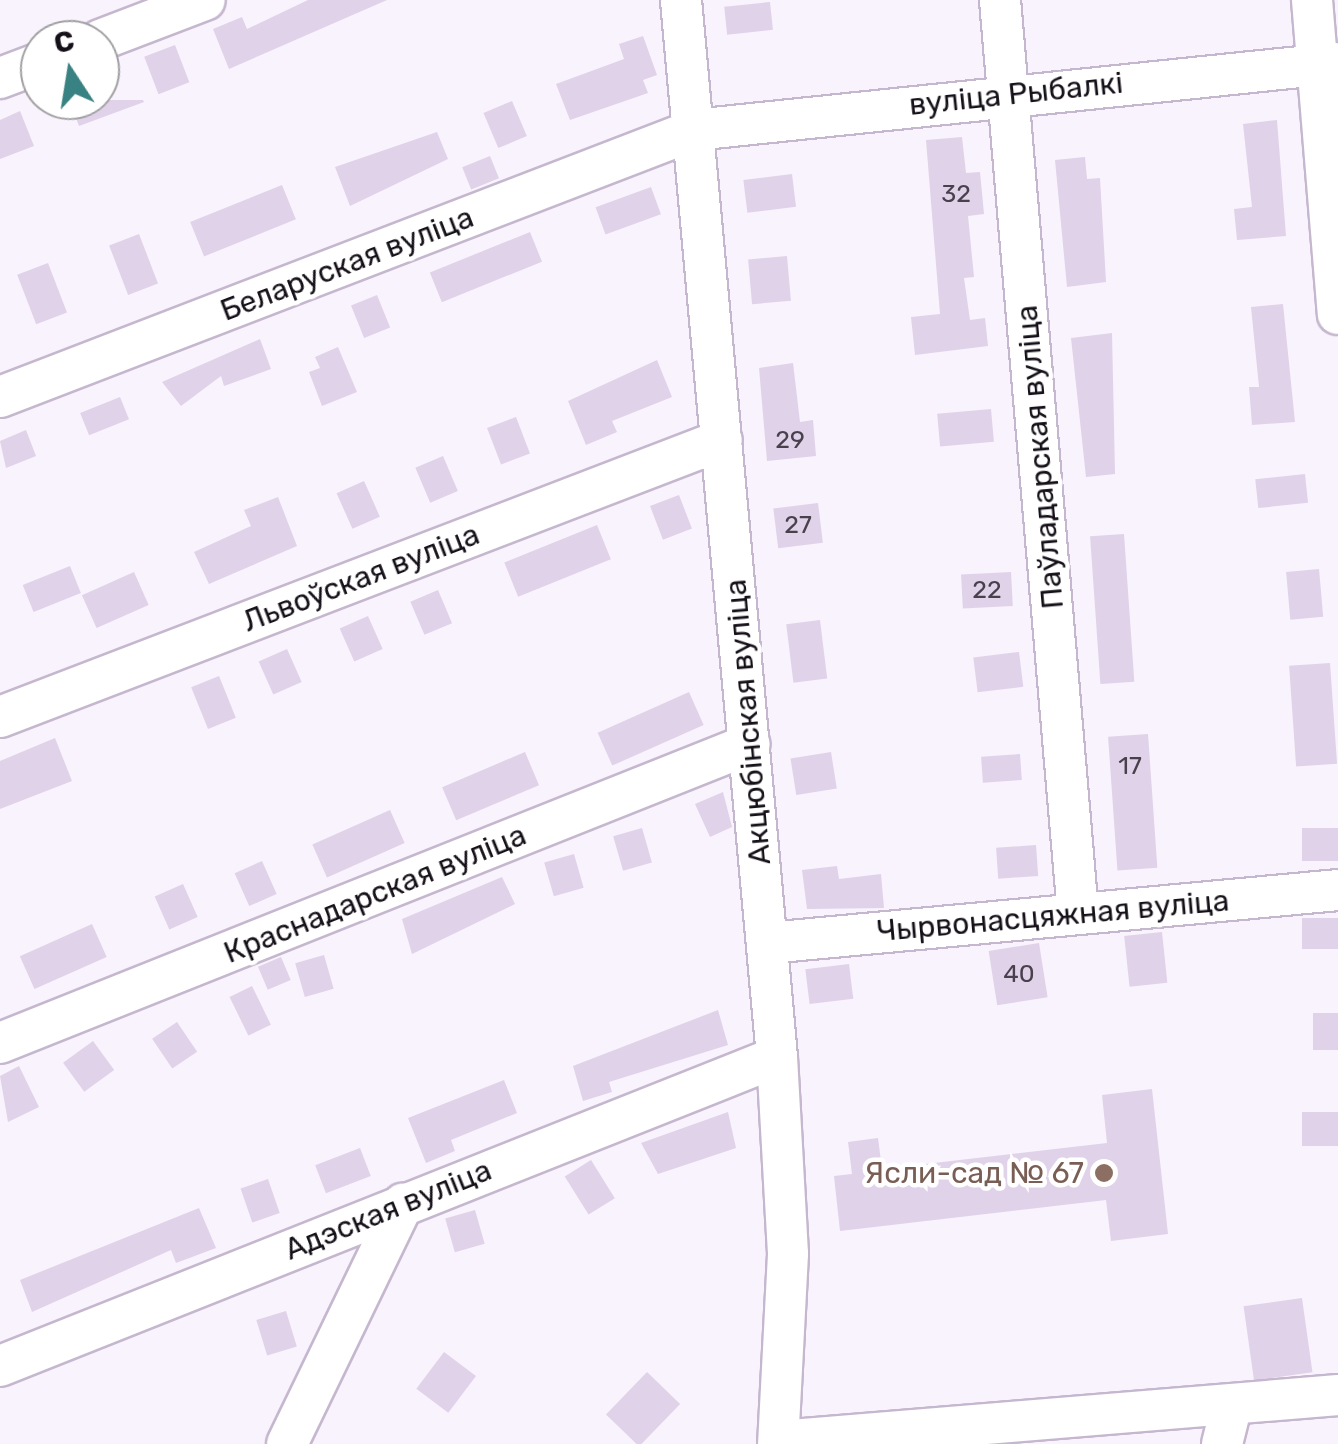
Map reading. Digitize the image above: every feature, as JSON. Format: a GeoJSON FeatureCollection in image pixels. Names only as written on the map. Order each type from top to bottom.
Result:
{"type":"FeatureCollection","features":[{"type":"Feature","properties":{"kind":"street"},"geometry":{"type":"LineString","coordinates":[[120,32],[205,0]]}},
{"type":"Feature","properties":{"kind":"street","name":"Акцюбінская вуліца"},"geometry":{"type":"LineString","coordinates":[[681,0],[777,1057],[788,1254],[778,1443]]}},
{"type":"Feature","properties":{"kind":"street","name":"Паўладарская вуліца"},"geometry":{"type":"LineString","coordinates":[[1000,0],[1078,914]]}},
{"type":"Feature","properties":{"kind":"street"},"geometry":{"type":"LineString","coordinates":[[1312,0],[1328,64],[1338,314]]}},
{"type":"Feature","properties":{"kind":"street","name":"вуліца Рыбалкі"},"geometry":{"type":"LineString","coordinates":[[694,130],[1009,94],[1328,64]]}},
{"type":"Feature","properties":{"kind":"street","name":"Беларуская вуліца"},"geometry":{"type":"LineString","coordinates":[[0,398],[694,130]]}},
{"type":"Feature","properties":{"kind":"street","name":"Львоўская вуліца"},"geometry":{"type":"LineString","coordinates":[[0,717],[722,440]]}},
{"type":"Feature","properties":{"kind":"street","name":"Краснадарская вуліца"},"geometry":{"type":"LineString","coordinates":[[0,1043],[750,744]]}},
{"type":"Feature","properties":{"kind":"street","name":"Чырвонасцяжная вуліца"},"geometry":{"type":"LineString","coordinates":[[768,943],[1338,890]]}},
{"type":"Feature","properties":{"kind":"street","name":"Адэская вуліца"},"geometry":{"type":"LineString","coordinates":[[0,1366],[777,1057]]}},
{"type":"Feature","properties":{"kind":"street"},"geometry":{"type":"LineString","coordinates":[[287,1444],[403,1204]]}},
{"type":"Feature","properties":{"kind":"street"},"geometry":{"type":"LineString","coordinates":[[778,1443],[1338,1395]]}},
{"type":"Feature","properties":{"kind":"street"},"geometry":{"type":"LineString","coordinates":[[1222,1444],[1232,1404]]}},
{"type":"Feature","properties":{"kind":"building"},"geometry":{"type":"Polygon","coordinates":[[[308,0],[387,0],[229,69],[213,29],[242,17],[247,29],[308,0]]]}},
{"type":"Feature","properties":{"kind":"building"},"geometry":{"type":"Polygon","coordinates":[[[770,2],[773,30],[727,35],[724,7],[770,2]]]}},
{"type":"Feature","properties":{"kind":"building"},"geometry":{"type":"Polygon","coordinates":[[[643,36],[657,75],[643,80],[648,93],[570,120],[556,84],[624,59],[619,44],[643,36]]]}},
{"type":"Feature","properties":{"kind":"building"},"geometry":{"type":"Polygon","coordinates":[[[175,45],[189,82],[159,94],[144,57],[175,45]]]}},
{"type":"Feature","properties":{"kind":"building"},"geometry":{"type":"Polygon","coordinates":[[[120,100],[144,102],[120,111],[120,100]]]}},
{"type":"Feature","properties":{"kind":"building"},"geometry":{"type":"Polygon","coordinates":[[[512,101],[527,136],[498,148],[483,113],[512,101]]]}},
{"type":"Feature","properties":{"kind":"building"},"geometry":{"type":"Polygon","coordinates":[[[20,111],[20,120],[24,120],[34,146],[0,159],[0,120],[20,111]]]}},
{"type":"Feature","properties":{"kind":"building"},"geometry":{"type":"Polygon","coordinates":[[[1277,120],[1286,236],[1237,240],[1234,209],[1252,207],[1243,124],[1277,120]]]}},
{"type":"Feature","properties":{"kind":"building"},"geometry":{"type":"Polygon","coordinates":[[[437,132],[448,159],[350,206],[335,167],[437,132]]]}},
{"type":"Feature","properties":{"kind":"building"},"geometry":{"type":"Polygon","coordinates":[[[962,137],[966,173],[980,172],[984,214],[968,216],[974,277],[964,278],[970,320],[985,318],[988,346],[915,355],[911,317],[940,314],[926,140],[962,137]]]}},
{"type":"Feature","properties":{"kind":"building"},"geometry":{"type":"Polygon","coordinates":[[[490,156],[499,178],[471,189],[462,167],[490,156]]]}},
{"type":"Feature","properties":{"kind":"building"},"geometry":{"type":"Polygon","coordinates":[[[1085,157],[1087,179],[1100,178],[1106,282],[1067,287],[1055,160],[1085,157]]]}},
{"type":"Feature","properties":{"kind":"building"},"geometry":{"type":"Polygon","coordinates":[[[792,174],[796,207],[747,213],[743,180],[792,174]]]}},
{"type":"Feature","properties":{"kind":"building"},"geometry":{"type":"Polygon","coordinates":[[[282,185],[296,219],[204,256],[190,222],[282,185]]]}},
{"type":"Feature","properties":{"kind":"building"},"geometry":{"type":"Polygon","coordinates":[[[651,187],[661,214],[605,234],[596,207],[651,187]]]}},
{"type":"Feature","properties":{"kind":"building"},"geometry":{"type":"Polygon","coordinates":[[[530,232],[542,262],[442,302],[430,272],[530,232]]]}},
{"type":"Feature","properties":{"kind":"building"},"geometry":{"type":"Polygon","coordinates":[[[139,234],[158,283],[128,295],[109,245],[139,234]]]}},
{"type":"Feature","properties":{"kind":"building"},"geometry":{"type":"Polygon","coordinates":[[[787,256],[791,301],[752,304],[748,259],[787,256]]]}},
{"type":"Feature","properties":{"kind":"building"},"geometry":{"type":"Polygon","coordinates":[[[48,263],[67,312],[36,324],[17,275],[48,263]]]}},
{"type":"Feature","properties":{"kind":"building"},"geometry":{"type":"Polygon","coordinates":[[[377,295],[390,327],[364,338],[351,305],[377,295]]]}},
{"type":"Feature","properties":{"kind":"building"},"geometry":{"type":"Polygon","coordinates":[[[1283,304],[1295,422],[1252,425],[1249,387],[1259,387],[1251,307],[1283,304]]]}},
{"type":"Feature","properties":{"kind":"building"},"geometry":{"type":"Polygon","coordinates":[[[1112,333],[1115,474],[1086,477],[1071,338],[1112,333]]]}},
{"type":"Feature","properties":{"kind":"building"},"geometry":{"type":"Polygon","coordinates":[[[260,339],[271,369],[224,386],[221,376],[181,406],[162,382],[260,339]]]}},
{"type":"Feature","properties":{"kind":"building"},"geometry":{"type":"Polygon","coordinates":[[[338,347],[357,392],[322,406],[309,372],[320,368],[315,357],[338,347]]]}},
{"type":"Feature","properties":{"kind":"building"},"geometry":{"type":"Polygon","coordinates":[[[657,360],[672,397],[612,421],[617,432],[586,445],[568,401],[657,360]]]}},
{"type":"Feature","properties":{"kind":"building"},"geometry":{"type":"Polygon","coordinates":[[[793,363],[800,422],[813,420],[816,456],[767,461],[759,368],[793,363]]]}},
{"type":"Feature","properties":{"kind":"building"},"geometry":{"type":"Polygon","coordinates":[[[120,397],[129,419],[89,435],[80,413],[120,397]]]}},
{"type":"Feature","properties":{"kind":"building"},"geometry":{"type":"Polygon","coordinates":[[[991,409],[994,442],[940,447],[937,414],[991,409]]]}},
{"type":"Feature","properties":{"kind":"building"},"geometry":{"type":"Polygon","coordinates":[[[516,417],[530,453],[501,465],[487,428],[516,417]]]}},
{"type":"Feature","properties":{"kind":"building"},"geometry":{"type":"Polygon","coordinates":[[[26,430],[36,456],[6,468],[0,441],[26,430]]]}},
{"type":"Feature","properties":{"kind":"building"},"geometry":{"type":"Polygon","coordinates":[[[443,456],[458,491],[430,503],[415,468],[443,456]]]}},
{"type":"Feature","properties":{"kind":"building"},"geometry":{"type":"Polygon","coordinates":[[[1305,474],[1308,503],[1258,508],[1255,479],[1305,474]]]}},
{"type":"Feature","properties":{"kind":"building"},"geometry":{"type":"Polygon","coordinates":[[[364,481],[380,517],[352,529],[337,493],[364,481]]]}},
{"type":"Feature","properties":{"kind":"building"},"geometry":{"type":"Polygon","coordinates":[[[679,495],[692,529],[663,540],[650,506],[679,495]]]}},
{"type":"Feature","properties":{"kind":"building"},"geometry":{"type":"Polygon","coordinates":[[[278,497],[297,546],[209,584],[194,552],[251,526],[244,510],[278,497]]]}},
{"type":"Feature","properties":{"kind":"building"},"geometry":{"type":"Polygon","coordinates":[[[818,503],[823,543],[778,548],[773,508],[818,503]]]}},
{"type":"Feature","properties":{"kind":"building"},"geometry":{"type":"Polygon","coordinates":[[[597,525],[611,559],[518,597],[504,562],[597,525]]]}},
{"type":"Feature","properties":{"kind":"building"},"geometry":{"type":"Polygon","coordinates":[[[1124,534],[1134,682],[1100,684],[1090,536],[1124,534]]]}},
{"type":"Feature","properties":{"kind":"building"},"geometry":{"type":"Polygon","coordinates":[[[70,566],[81,593],[34,612],[23,585],[70,566]]]}},
{"type":"Feature","properties":{"kind":"building"},"geometry":{"type":"Polygon","coordinates":[[[1319,569],[1323,617],[1290,620],[1286,572],[1319,569]]]}},
{"type":"Feature","properties":{"kind":"building"},"geometry":{"type":"Polygon","coordinates":[[[134,572],[149,605],[97,628],[82,595],[134,572]]]}},
{"type":"Feature","properties":{"kind":"building"},"geometry":{"type":"Polygon","coordinates":[[[1011,572],[1013,606],[963,609],[961,575],[1011,572]]]}},
{"type":"Feature","properties":{"kind":"building"},"geometry":{"type":"Polygon","coordinates":[[[438,590],[452,623],[424,635],[410,602],[438,590]]]}},
{"type":"Feature","properties":{"kind":"building"},"geometry":{"type":"Polygon","coordinates":[[[368,616],[383,649],[354,661],[340,629],[368,616]]]}},
{"type":"Feature","properties":{"kind":"building"},"geometry":{"type":"Polygon","coordinates":[[[820,620],[827,679],[793,683],[786,624],[820,620]]]}},
{"type":"Feature","properties":{"kind":"building"},"geometry":{"type":"Polygon","coordinates":[[[287,649],[302,682],[273,694],[259,662],[287,649]]]}},
{"type":"Feature","properties":{"kind":"building"},"geometry":{"type":"Polygon","coordinates":[[[1019,652],[1023,687],[978,692],[973,658],[1019,652]]]}},
{"type":"Feature","properties":{"kind":"building"},"geometry":{"type":"Polygon","coordinates":[[[1330,663],[1337,764],[1296,767],[1289,666],[1330,663]]]}},
{"type":"Feature","properties":{"kind":"building"},"geometry":{"type":"Polygon","coordinates":[[[219,676],[236,718],[208,729],[191,687],[219,676]]]}},
{"type":"Feature","properties":{"kind":"building"},"geometry":{"type":"Polygon","coordinates":[[[689,692],[704,725],[612,766],[598,733],[689,692]]]}},
{"type":"Feature","properties":{"kind":"building"},"geometry":{"type":"Polygon","coordinates":[[[1148,734],[1157,868],[1117,870],[1108,737],[1148,734]]]}},
{"type":"Feature","properties":{"kind":"building"},"geometry":{"type":"Polygon","coordinates":[[[55,738],[72,781],[0,809],[0,761],[55,738]]]}},
{"type":"Feature","properties":{"kind":"building"},"geometry":{"type":"Polygon","coordinates":[[[525,752],[539,785],[456,820],[442,787],[525,752]]]}},
{"type":"Feature","properties":{"kind":"building"},"geometry":{"type":"Polygon","coordinates":[[[831,752],[837,789],[796,795],[791,758],[831,752]]]}},
{"type":"Feature","properties":{"kind":"building"},"geometry":{"type":"Polygon","coordinates":[[[1020,754],[1022,780],[983,783],[981,757],[1020,754]]]}},
{"type":"Feature","properties":{"kind":"building"},"geometry":{"type":"Polygon","coordinates":[[[723,792],[732,827],[710,837],[695,804],[723,792]]]}},
{"type":"Feature","properties":{"kind":"building"},"geometry":{"type":"Polygon","coordinates":[[[390,810],[405,843],[327,877],[312,845],[390,810]]]}},
{"type":"Feature","properties":{"kind":"building"},"geometry":{"type":"Polygon","coordinates":[[[642,828],[652,863],[623,871],[613,836],[642,828]]]}},
{"type":"Feature","properties":{"kind":"building"},"geometry":{"type":"Polygon","coordinates":[[[1302,828],[1338,828],[1338,861],[1302,861],[1302,828]]]}},
{"type":"Feature","properties":{"kind":"building"},"geometry":{"type":"Polygon","coordinates":[[[1036,845],[1038,876],[998,879],[996,848],[1036,845]]]}},
{"type":"Feature","properties":{"kind":"building"},"geometry":{"type":"Polygon","coordinates":[[[574,854],[584,888],[554,896],[544,863],[574,854]]]}},
{"type":"Feature","properties":{"kind":"building"},"geometry":{"type":"Polygon","coordinates":[[[262,861],[277,894],[249,906],[235,873],[262,861]]]}},
{"type":"Feature","properties":{"kind":"building"},"geometry":{"type":"Polygon","coordinates":[[[837,866],[839,879],[881,874],[884,908],[807,909],[802,870],[837,866]]]}},
{"type":"Feature","properties":{"kind":"building"},"geometry":{"type":"Polygon","coordinates":[[[502,877],[515,904],[412,954],[402,919],[502,877]]]}},
{"type":"Feature","properties":{"kind":"building"},"geometry":{"type":"Polygon","coordinates":[[[183,884],[198,917],[169,929],[155,897],[183,884]]]}},
{"type":"Feature","properties":{"kind":"building"},"geometry":{"type":"Polygon","coordinates":[[[1302,918],[1338,918],[1338,949],[1302,949],[1302,918]]]}},
{"type":"Feature","properties":{"kind":"building"},"geometry":{"type":"Polygon","coordinates":[[[92,924],[107,957],[34,989],[20,956],[92,924]]]}},
{"type":"Feature","properties":{"kind":"building"},"geometry":{"type":"Polygon","coordinates":[[[1162,932],[1167,983],[1130,987],[1124,936],[1162,932]]]}},
{"type":"Feature","properties":{"kind":"building"},"geometry":{"type":"Polygon","coordinates":[[[1039,943],[1048,997],[997,1005],[989,951],[1039,943]]]}},
{"type":"Feature","properties":{"kind":"building"},"geometry":{"type":"Polygon","coordinates":[[[324,955],[334,989],[305,997],[295,963],[324,955]]]}},
{"type":"Feature","properties":{"kind":"building"},"geometry":{"type":"Polygon","coordinates":[[[281,957],[291,980],[268,990],[258,967],[281,957]]]}},
{"type":"Feature","properties":{"kind":"building"},"geometry":{"type":"Polygon","coordinates":[[[849,964],[853,999],[810,1004],[805,969],[849,964]]]}},
{"type":"Feature","properties":{"kind":"building"},"geometry":{"type":"Polygon","coordinates":[[[252,986],[271,1025],[248,1036],[230,997],[252,986]]]}},
{"type":"Feature","properties":{"kind":"building"},"geometry":{"type":"Polygon","coordinates":[[[718,1010],[728,1045],[609,1082],[612,1092],[583,1101],[573,1066],[718,1010]]]}},
{"type":"Feature","properties":{"kind":"building"},"geometry":{"type":"Polygon","coordinates":[[[1313,1013],[1338,1013],[1338,1050],[1313,1050],[1313,1013]]]}},
{"type":"Feature","properties":{"kind":"building"},"geometry":{"type":"Polygon","coordinates":[[[177,1022],[197,1052],[172,1069],[152,1039],[177,1022]]]}},
{"type":"Feature","properties":{"kind":"building"},"geometry":{"type":"Polygon","coordinates":[[[93,1041],[114,1070],[84,1092],[63,1063],[93,1041]]]}},
{"type":"Feature","properties":{"kind":"building"},"geometry":{"type":"Polygon","coordinates":[[[19,1066],[39,1107],[8,1122],[0,1076],[19,1066]]]}},
{"type":"Feature","properties":{"kind":"building"},"geometry":{"type":"Polygon","coordinates":[[[504,1080],[517,1113],[451,1140],[455,1151],[426,1163],[408,1118],[504,1080]]]}},
{"type":"Feature","properties":{"kind":"building"},"geometry":{"type":"Polygon","coordinates":[[[1152,1089],[1168,1234],[1111,1241],[1106,1200],[840,1231],[834,1176],[852,1174],[848,1142],[878,1138],[882,1169],[1107,1143],[1102,1095],[1152,1089]]]}},
{"type":"Feature","properties":{"kind":"building"},"geometry":{"type":"Polygon","coordinates":[[[728,1112],[736,1148],[658,1174],[641,1143],[728,1112]]]}},
{"type":"Feature","properties":{"kind":"building"},"geometry":{"type":"Polygon","coordinates":[[[1302,1112],[1338,1112],[1338,1146],[1302,1146],[1302,1112]]]}},
{"type":"Feature","properties":{"kind":"building"},"geometry":{"type":"Polygon","coordinates":[[[360,1148],[371,1176],[326,1193],[315,1165],[360,1148]]]}},
{"type":"Feature","properties":{"kind":"building"},"geometry":{"type":"Polygon","coordinates":[[[591,1160],[615,1198],[589,1215],[565,1176],[591,1160]]]}},
{"type":"Feature","properties":{"kind":"building"},"geometry":{"type":"Polygon","coordinates":[[[268,1179],[280,1213],[252,1222],[241,1188],[268,1179]]]}},
{"type":"Feature","properties":{"kind":"building"},"geometry":{"type":"Polygon","coordinates":[[[199,1208],[216,1248],[176,1263],[171,1250],[32,1312],[20,1280],[199,1208]]]}},
{"type":"Feature","properties":{"kind":"building"},"geometry":{"type":"Polygon","coordinates":[[[475,1210],[485,1244],[455,1252],[445,1219],[475,1210]]]}},
{"type":"Feature","properties":{"kind":"building"},"geometry":{"type":"Polygon","coordinates":[[[1302,1298],[1312,1372],[1254,1380],[1244,1306],[1302,1298]]]}},
{"type":"Feature","properties":{"kind":"building"},"geometry":{"type":"Polygon","coordinates":[[[286,1311],[297,1346],[267,1355],[256,1320],[286,1311]]]}},
{"type":"Feature","properties":{"kind":"building"},"geometry":{"type":"Polygon","coordinates":[[[444,1352],[476,1376],[448,1413],[416,1389],[444,1352]]]}},
{"type":"Feature","properties":{"kind":"building"},"geometry":{"type":"Polygon","coordinates":[[[647,1372],[680,1404],[641,1444],[637,1444],[606,1414],[647,1372]]]}},
{"type":"Feature","properties":{"kind":"place","name":"Ясли-сад № 67"},"geometry":{"type":"Point","coordinates":[1104,1173]}}]}
